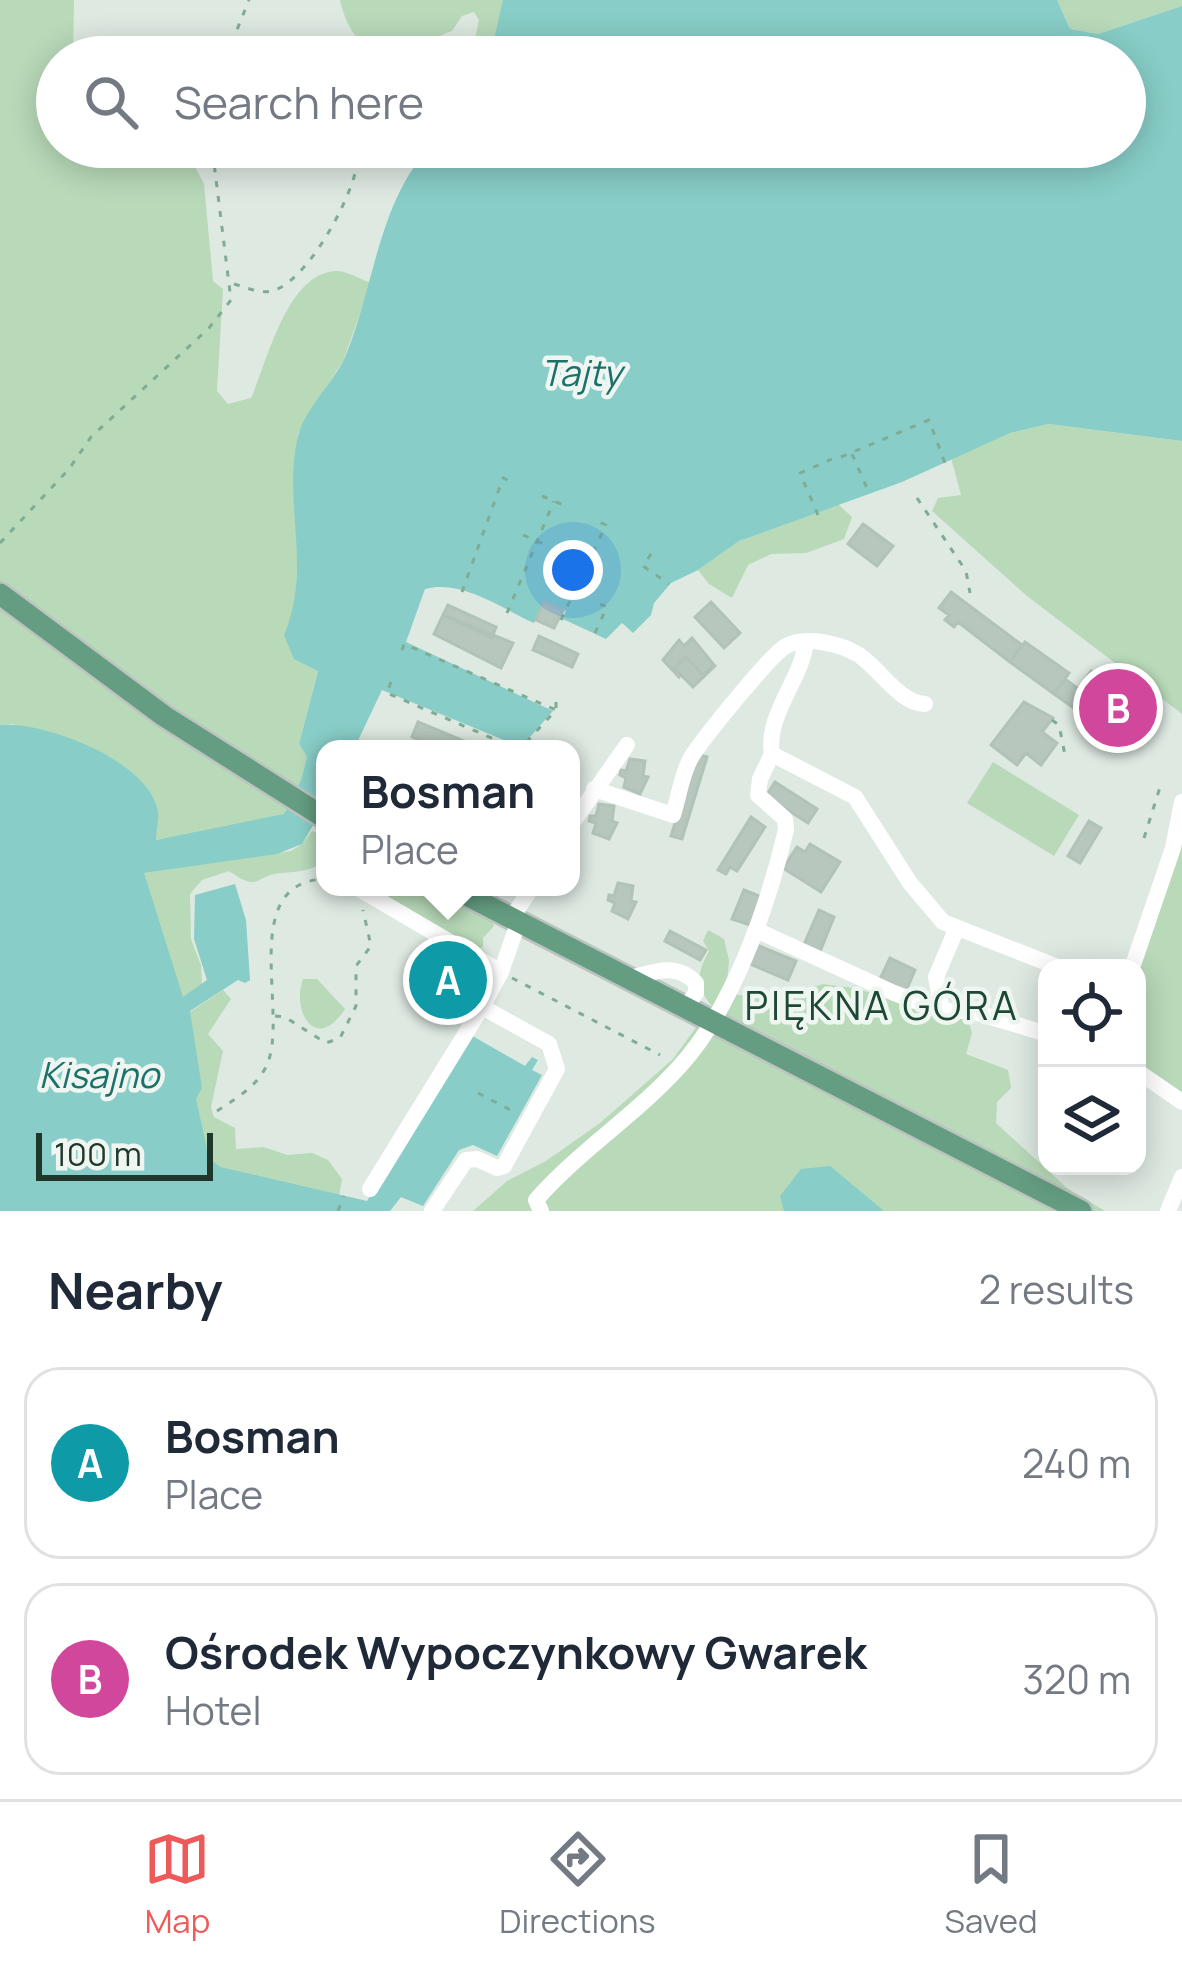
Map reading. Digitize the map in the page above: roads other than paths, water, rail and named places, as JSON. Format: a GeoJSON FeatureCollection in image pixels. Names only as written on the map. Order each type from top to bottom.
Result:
{"type":"FeatureCollection","features":[{"type":"Feature","properties":{"kind":"main road"},"geometry":{"type":"LineString","coordinates":[[0,594],[164,716],[316,812]]}},
{"type":"Feature","properties":{"kind":"main road"},"geometry":{"type":"LineString","coordinates":[[468,896],[1081,1211]]}},
{"type":"Feature","properties":{"kind":"street"},"geometry":{"type":"LineString","coordinates":[[541,1211],[536,1200],[561,1172],[680,1066],[710,1023],[758,931],[787,830],[785,819],[758,795],[760,779],[806,642]]}},
{"type":"Feature","properties":{"kind":"street"},"geometry":{"type":"LineString","coordinates":[[594,789],[673,814],[692,754],[787,645],[806,642],[842,647],[859,655],[906,698],[925,704]]}},
{"type":"Feature","properties":{"kind":"street"},"geometry":{"type":"LineString","coordinates":[[580,812],[627,745]]}},
{"type":"Feature","properties":{"kind":"street"},"geometry":{"type":"LineString","coordinates":[[772,754],[855,797],[925,902],[956,930],[1038,960]]}},
{"type":"Feature","properties":{"kind":"street"},"geometry":{"type":"LineString","coordinates":[[1135,959],[1173,848],[1182,802]]}},
{"type":"Feature","properties":{"kind":"street"},"geometry":{"type":"LineString","coordinates":[[370,896],[501,972]]}},
{"type":"Feature","properties":{"kind":"street"},"geometry":{"type":"LineString","coordinates":[[370,1189],[501,972],[528,896]]}},
{"type":"Feature","properties":{"kind":"street"},"geometry":{"type":"LineString","coordinates":[[942,1011],[936,977],[956,930]]}},
{"type":"Feature","properties":{"kind":"street"},"geometry":{"type":"LineString","coordinates":[[758,931],[942,1011],[970,1011],[1038,1031]]}},
{"type":"Feature","properties":{"kind":"street"},"geometry":{"type":"LineString","coordinates":[[626,979],[673,968],[686,972],[696,982],[696,993],[684,1009]]}},
{"type":"Feature","properties":{"kind":"street"},"geometry":{"type":"LineString","coordinates":[[432,1211],[466,1160],[504,1166],[557,1070],[549,1044],[482,1007]]}},
{"type":"Feature","properties":{"kind":"street"},"geometry":{"type":"LineString","coordinates":[[1146,1077],[1182,1102]]}},
{"type":"Feature","properties":{"kind":"street"},"geometry":{"type":"LineString","coordinates":[[1168,1211],[1182,1177]]}},
{"type":"Feature","properties":{"kind":"water","name":"Tajty"},"geometry":{"type":"Polygon","coordinates":[[[503,0],[1057,0],[1070,29],[1098,34],[1182,6],[1182,441],[1049,424],[1010,433],[902,482],[739,541],[671,583],[633,633],[622,623],[606,639],[563,619],[566,611],[544,601],[534,623],[467,591],[425,589],[406,642],[553,711],[527,740],[504,740],[382,690],[358,740],[316,740],[316,820],[302,844],[277,854],[144,873],[183,997],[207,980],[194,939],[195,895],[235,884],[246,920],[250,980],[238,980],[190,1011],[202,1088],[196,1099],[209,1158],[220,1167],[367,1201],[469,1034],[525,1066],[532,1057],[538,1060],[532,1070],[542,1075],[497,1156],[473,1145],[459,1150],[423,1206],[401,1197],[390,1211],[0,1211],[0,725],[68,737],[116,761],[151,793],[158,812],[156,840],[284,814],[307,757],[299,744],[318,671],[294,659],[284,635],[296,584],[293,485],[298,436],[345,357],[388,220],[414,168],[1146,168],[1146,36],[495,36],[503,0]]]}},
{"type":"Feature","properties":{"kind":"water"},"geometry":{"type":"Polygon","coordinates":[[[830,1166],[884,1211],[784,1211],[780,1196],[801,1169],[830,1166]]]}},
{"type":"Feature","properties":{"kind":"place","name":"Ośrodek Wypoczynkowy Gwarek"},"geometry":{"type":"Point","coordinates":[1118,708]}},
{"type":"Feature","properties":{"kind":"place","name":"Bosman"},"geometry":{"type":"Point","coordinates":[448,980]}},
{"type":"Feature","properties":{"kind":"district","name":"PIĘKNA GÓRA"},"geometry":{"type":"Point","coordinates":[882,1006]}},
{"type":"Feature","properties":{"kind":"water label","name":"Kisajno"},"geometry":{"type":"Point","coordinates":[99,1075]}}]}
